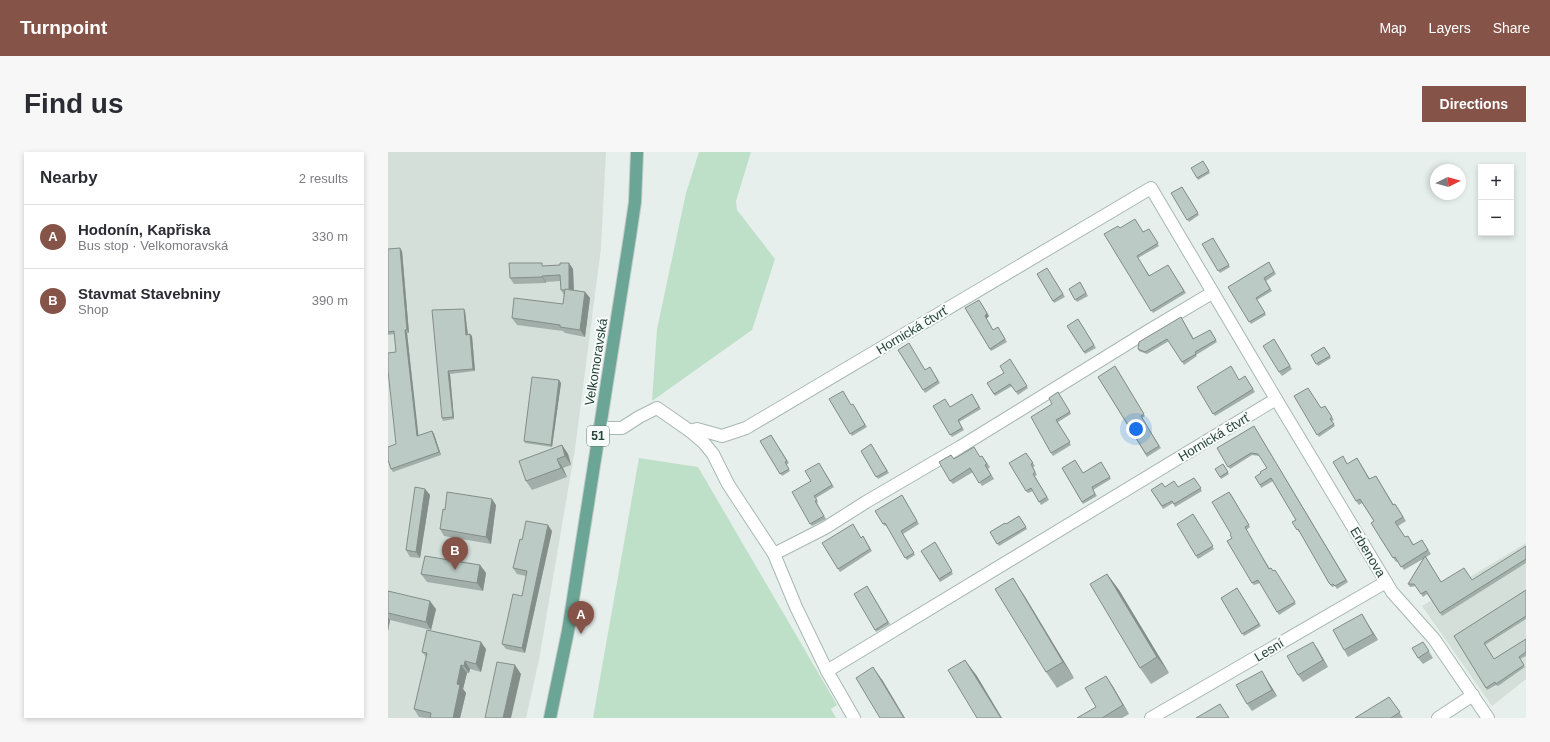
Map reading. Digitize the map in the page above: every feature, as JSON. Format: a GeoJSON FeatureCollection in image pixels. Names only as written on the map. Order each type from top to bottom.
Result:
{"type":"FeatureCollection","features":[{"type":"Feature","properties":{"kind":"main road","name":"Velkomoravská"},"geometry":{"type":"LineString","coordinates":[[550,718],[568,631],[630,236],[637,152]]}},
{"type":"Feature","properties":{"kind":"street","name":"Hornická čtvrť"},"geometry":{"type":"LineString","coordinates":[[722,436],[746,428],[1151,188],[1276,400],[827,671]]}},
{"type":"Feature","properties":{"kind":"street"},"geometry":{"type":"LineString","coordinates":[[774,554],[825,528],[1212,293]]}},
{"type":"Feature","properties":{"kind":"street","name":"Erbenova"},"geometry":{"type":"LineString","coordinates":[[1276,400],[1394,595],[1434,639],[1488,718]]}},
{"type":"Feature","properties":{"kind":"street"},"geometry":{"type":"LineString","coordinates":[[599,428],[622,428],[657,408],[690,431],[704,443],[713,454],[732,491],[774,554],[796,607],[827,671],[854,718]]}},
{"type":"Feature","properties":{"kind":"street"},"geometry":{"type":"LineString","coordinates":[[690,431],[697,429],[722,436],[713,454]]}},
{"type":"Feature","properties":{"kind":"street","name":"Lesní"},"geometry":{"type":"LineString","coordinates":[[1152,718],[1386,582]]}},
{"type":"Feature","properties":{"kind":"street"},"geometry":{"type":"LineString","coordinates":[[1438,718],[1473,695]]}},
{"type":"Feature","properties":{"kind":"shaded area"},"geometry":{"type":"Polygon","coordinates":[[[388,152],[606,152],[601,248],[575,449],[539,660],[526,718],[388,718],[388,152]]]}},
{"type":"Feature","properties":{"kind":"shaded area"},"geometry":{"type":"Polygon","coordinates":[[[1526,543],[1526,679],[1492,706],[1422,606],[1526,543]]]}},
{"type":"Feature","properties":{"kind":"green space"},"geometry":{"type":"Polygon","coordinates":[[[699,152],[751,152],[736,201],[737,210],[775,259],[752,330],[652,401],[657,329],[686,193],[699,152]]]}},
{"type":"Feature","properties":{"kind":"green space"},"geometry":{"type":"Polygon","coordinates":[[[639,458],[698,467],[837,705],[831,709],[836,718],[593,718],[639,458]]]}},
{"type":"Feature","properties":{"kind":"building"},"geometry":{"type":"Polygon","coordinates":[[[1203,161],[1209,171],[1197,178],[1191,168],[1203,161]]]}},
{"type":"Feature","properties":{"kind":"building"},"geometry":{"type":"Polygon","coordinates":[[[1182,187],[1198,213],[1187,220],[1171,193],[1182,187]]]}},
{"type":"Feature","properties":{"kind":"building"},"geometry":{"type":"Polygon","coordinates":[[[1135,219],[1143,232],[1149,229],[1158,243],[1137,256],[1149,276],[1168,265],[1184,291],[1151,311],[1104,234],[1118,226],[1120,228],[1135,219]]]}},
{"type":"Feature","properties":{"kind":"building"},"geometry":{"type":"Polygon","coordinates":[[[1213,238],[1229,265],[1218,271],[1202,244],[1213,238]]]}},
{"type":"Feature","properties":{"kind":"building"},"geometry":{"type":"Polygon","coordinates":[[[400,248],[407,330],[405,330],[417,436],[432,431],[439,452],[391,469],[388,460],[388,447],[396,444],[388,371],[388,353],[396,352],[394,331],[388,332],[388,249],[400,248]]]}},
{"type":"Feature","properties":{"kind":"building"},"geometry":{"type":"Polygon","coordinates":[[[1269,262],[1274,272],[1264,278],[1270,289],[1256,298],[1265,313],[1249,322],[1228,287],[1269,262]]]}},
{"type":"Feature","properties":{"kind":"building"},"geometry":{"type":"Polygon","coordinates":[[[509,263],[542,263],[542,266],[569,263],[569,290],[561,290],[560,275],[510,278],[509,263]]]}},
{"type":"Feature","properties":{"kind":"building"},"geometry":{"type":"Polygon","coordinates":[[[1047,268],[1063,294],[1053,301],[1037,274],[1047,268]]]}},
{"type":"Feature","properties":{"kind":"building"},"geometry":{"type":"Polygon","coordinates":[[[1080,282],[1086,293],[1075,300],[1069,289],[1080,282]]]}},
{"type":"Feature","properties":{"kind":"building"},"geometry":{"type":"Polygon","coordinates":[[[565,289],[585,292],[580,330],[560,327],[560,325],[512,318],[514,298],[563,304],[565,289]]]}},
{"type":"Feature","properties":{"kind":"building"},"geometry":{"type":"Polygon","coordinates":[[[979,300],[987,313],[985,316],[993,330],[998,327],[1005,339],[990,349],[965,308],[979,300]]]}},
{"type":"Feature","properties":{"kind":"building"},"geometry":{"type":"Polygon","coordinates":[[[464,309],[466,335],[470,334],[473,369],[448,371],[453,417],[442,418],[432,310],[464,309]]]}},
{"type":"Feature","properties":{"kind":"building"},"geometry":{"type":"Polygon","coordinates":[[[1181,317],[1193,339],[1210,330],[1216,340],[1195,352],[1196,354],[1182,362],[1167,339],[1145,352],[1138,349],[1139,342],[1181,317]]]}},
{"type":"Feature","properties":{"kind":"building"},"geometry":{"type":"Polygon","coordinates":[[[1078,319],[1094,345],[1084,352],[1067,326],[1078,319]]]}},
{"type":"Feature","properties":{"kind":"building"},"geometry":{"type":"Polygon","coordinates":[[[1274,339],[1290,366],[1279,372],[1263,346],[1274,339]]]}},
{"type":"Feature","properties":{"kind":"building"},"geometry":{"type":"Polygon","coordinates":[[[909,343],[925,370],[930,367],[938,381],[923,390],[898,350],[909,343]]]}},
{"type":"Feature","properties":{"kind":"building"},"geometry":{"type":"Polygon","coordinates":[[[1324,347],[1330,356],[1316,364],[1311,355],[1324,347]]]}},
{"type":"Feature","properties":{"kind":"building"},"geometry":{"type":"Polygon","coordinates":[[[1010,359],[1027,386],[1016,392],[1010,384],[994,394],[987,383],[1004,373],[1000,366],[1010,359]]]}},
{"type":"Feature","properties":{"kind":"building"},"geometry":{"type":"Polygon","coordinates":[[[1115,366],[1144,414],[1141,416],[1159,446],[1146,454],[1098,377],[1115,366]]]}},
{"type":"Feature","properties":{"kind":"building"},"geometry":{"type":"Polygon","coordinates":[[[1231,366],[1239,380],[1245,376],[1253,389],[1213,414],[1197,387],[1231,366]]]}},
{"type":"Feature","properties":{"kind":"building"},"geometry":{"type":"Polygon","coordinates":[[[532,377],[559,380],[551,445],[524,441],[532,377]]]}},
{"type":"Feature","properties":{"kind":"building"},"geometry":{"type":"Polygon","coordinates":[[[1308,388],[1321,408],[1325,406],[1332,417],[1330,419],[1334,424],[1317,435],[1294,396],[1308,388]]]}},
{"type":"Feature","properties":{"kind":"building"},"geometry":{"type":"Polygon","coordinates":[[[843,391],[851,405],[853,404],[865,425],[850,434],[829,399],[843,391]]]}},
{"type":"Feature","properties":{"kind":"building"},"geometry":{"type":"Polygon","coordinates":[[[1058,392],[1070,412],[1056,420],[1070,442],[1051,453],[1031,417],[1052,404],[1049,398],[1058,392]]]}},
{"type":"Feature","properties":{"kind":"building"},"geometry":{"type":"Polygon","coordinates":[[[972,394],[979,407],[958,420],[962,428],[950,435],[933,406],[945,399],[950,407],[972,394]]]}},
{"type":"Feature","properties":{"kind":"building"},"geometry":{"type":"Polygon","coordinates":[[[1254,426],[1346,580],[1335,586],[1329,583],[1298,529],[1297,530],[1292,522],[1296,520],[1271,478],[1260,485],[1255,477],[1267,468],[1258,454],[1251,453],[1228,467],[1217,448],[1254,426]]]}},
{"type":"Feature","properties":{"kind":"building"},"geometry":{"type":"Polygon","coordinates":[[[771,435],[787,461],[785,462],[789,469],[780,474],[760,441],[771,435]]]}},
{"type":"Feature","properties":{"kind":"building"},"geometry":{"type":"Polygon","coordinates":[[[871,444],[887,471],[876,477],[861,451],[871,444]]]}},
{"type":"Feature","properties":{"kind":"building"},"geometry":{"type":"Polygon","coordinates":[[[562,445],[565,456],[557,459],[561,468],[526,481],[519,461],[562,445]]]}},
{"type":"Feature","properties":{"kind":"building"},"geometry":{"type":"Polygon","coordinates":[[[974,447],[980,457],[982,456],[987,464],[985,465],[991,475],[979,483],[970,468],[950,481],[939,462],[951,455],[954,459],[974,447]]]}},
{"type":"Feature","properties":{"kind":"building"},"geometry":{"type":"Polygon","coordinates":[[[1026,453],[1033,463],[1031,464],[1035,472],[1033,474],[1047,497],[1039,502],[1031,488],[1026,491],[1009,463],[1026,453]]]}},
{"type":"Feature","properties":{"kind":"building"},"geometry":{"type":"Polygon","coordinates":[[[1343,456],[1347,464],[1357,458],[1369,479],[1376,476],[1393,505],[1395,504],[1403,517],[1395,522],[1405,537],[1408,536],[1413,545],[1422,540],[1428,550],[1401,567],[1395,557],[1393,558],[1371,523],[1374,521],[1360,499],[1356,501],[1333,462],[1343,456]]]}},
{"type":"Feature","properties":{"kind":"building"},"geometry":{"type":"Polygon","coordinates":[[[1075,460],[1083,473],[1101,462],[1110,477],[1092,487],[1095,494],[1082,502],[1062,468],[1075,460]]]}},
{"type":"Feature","properties":{"kind":"building"},"geometry":{"type":"Polygon","coordinates":[[[819,463],[832,485],[814,496],[817,500],[815,501],[824,516],[810,524],[792,492],[811,481],[805,471],[819,463]]]}},
{"type":"Feature","properties":{"kind":"building"},"geometry":{"type":"Polygon","coordinates":[[[1223,464],[1228,472],[1220,477],[1215,469],[1223,464]]]}},
{"type":"Feature","properties":{"kind":"building"},"geometry":{"type":"Polygon","coordinates":[[[1194,478],[1201,488],[1174,504],[1172,501],[1162,506],[1151,490],[1162,483],[1165,487],[1174,481],[1178,487],[1194,478]]]}},
{"type":"Feature","properties":{"kind":"building"},"geometry":{"type":"Polygon","coordinates":[[[415,487],[425,489],[416,552],[406,550],[415,487]]]}},
{"type":"Feature","properties":{"kind":"building"},"geometry":{"type":"Polygon","coordinates":[[[447,492],[492,499],[486,537],[440,529],[443,509],[445,510],[447,492]]]}},
{"type":"Feature","properties":{"kind":"building"},"geometry":{"type":"Polygon","coordinates":[[[1229,492],[1249,525],[1245,527],[1269,569],[1271,568],[1273,571],[1275,570],[1295,602],[1277,612],[1258,580],[1252,583],[1227,541],[1232,538],[1230,535],[1231,534],[1212,502],[1229,492]]]}},
{"type":"Feature","properties":{"kind":"building"},"geometry":{"type":"Polygon","coordinates":[[[902,495],[917,521],[901,531],[914,553],[905,558],[885,523],[883,524],[875,511],[902,495]]]}},
{"type":"Feature","properties":{"kind":"building"},"geometry":{"type":"Polygon","coordinates":[[[1193,514],[1213,546],[1196,556],[1177,524],[1193,514]]]}},
{"type":"Feature","properties":{"kind":"building"},"geometry":{"type":"Polygon","coordinates":[[[1019,516],[1026,527],[997,544],[990,532],[1019,516]]]}},
{"type":"Feature","properties":{"kind":"building"},"geometry":{"type":"Polygon","coordinates":[[[526,521],[548,525],[522,648],[502,644],[513,594],[522,596],[527,571],[513,568],[520,539],[522,540],[526,521]]]}},
{"type":"Feature","properties":{"kind":"building"},"geometry":{"type":"Polygon","coordinates":[[[853,524],[861,538],[863,536],[870,549],[838,569],[822,543],[853,524]]]}},
{"type":"Feature","properties":{"kind":"building"},"geometry":{"type":"Polygon","coordinates":[[[935,542],[952,571],[939,579],[921,551],[935,542]]]}},
{"type":"Feature","properties":{"kind":"building"},"geometry":{"type":"Polygon","coordinates":[[[1526,546],[1526,559],[1440,613],[1426,591],[1421,594],[1414,584],[1408,584],[1425,556],[1441,582],[1464,568],[1472,580],[1526,546]]]}},
{"type":"Feature","properties":{"kind":"building"},"geometry":{"type":"Polygon","coordinates":[[[425,556],[480,565],[477,583],[421,574],[425,556]]]}},
{"type":"Feature","properties":{"kind":"building"},"geometry":{"type":"Polygon","coordinates":[[[1107,574],[1157,657],[1140,668],[1090,584],[1107,574]]]}},
{"type":"Feature","properties":{"kind":"building"},"geometry":{"type":"Polygon","coordinates":[[[1013,578],[1063,662],[1046,672],[995,589],[1013,578]]]}},
{"type":"Feature","properties":{"kind":"building"},"geometry":{"type":"Polygon","coordinates":[[[867,586],[888,622],[875,630],[854,594],[867,586]]]}},
{"type":"Feature","properties":{"kind":"building"},"geometry":{"type":"Polygon","coordinates":[[[1237,588],[1259,624],[1242,634],[1221,598],[1237,588]]]}},
{"type":"Feature","properties":{"kind":"building"},"geometry":{"type":"Polygon","coordinates":[[[1526,590],[1526,616],[1484,643],[1494,659],[1526,639],[1526,652],[1519,657],[1524,665],[1496,684],[1495,682],[1486,688],[1454,636],[1526,590]]]}},
{"type":"Feature","properties":{"kind":"building"},"geometry":{"type":"Polygon","coordinates":[[[388,591],[430,601],[426,622],[388,613],[388,591]]]}},
{"type":"Feature","properties":{"kind":"building"},"geometry":{"type":"Polygon","coordinates":[[[1362,614],[1373,634],[1344,650],[1333,630],[1362,614]]]}},
{"type":"Feature","properties":{"kind":"building"},"geometry":{"type":"Polygon","coordinates":[[[427,630],[481,642],[476,664],[465,661],[464,666],[461,665],[457,684],[460,685],[453,718],[430,718],[431,713],[414,709],[427,653],[422,652],[427,630]]]}},
{"type":"Feature","properties":{"kind":"building"},"geometry":{"type":"Polygon","coordinates":[[[1313,642],[1323,660],[1298,675],[1287,656],[1313,642]]]}},
{"type":"Feature","properties":{"kind":"building"},"geometry":{"type":"Polygon","coordinates":[[[1423,642],[1429,651],[1418,658],[1412,648],[1423,642]]]}},
{"type":"Feature","properties":{"kind":"building"},"geometry":{"type":"Polygon","coordinates":[[[965,660],[1001,718],[977,718],[948,670],[965,660]]]}},
{"type":"Feature","properties":{"kind":"building"},"geometry":{"type":"Polygon","coordinates":[[[497,662],[515,665],[503,718],[485,718],[497,662]]]}},
{"type":"Feature","properties":{"kind":"building"},"geometry":{"type":"Polygon","coordinates":[[[873,667],[904,718],[880,718],[856,678],[873,667]]]}},
{"type":"Feature","properties":{"kind":"building"},"geometry":{"type":"Polygon","coordinates":[[[1262,671],[1272,690],[1247,704],[1236,685],[1262,671]]]}},
{"type":"Feature","properties":{"kind":"building"},"geometry":{"type":"Polygon","coordinates":[[[1106,676],[1123,705],[1102,718],[1077,718],[1096,707],[1085,688],[1106,676]]]}},
{"type":"Feature","properties":{"kind":"building"},"geometry":{"type":"Polygon","coordinates":[[[1389,697],[1400,712],[1391,718],[1355,718],[1389,697]]]}},
{"type":"Feature","properties":{"kind":"building"},"geometry":{"type":"Polygon","coordinates":[[[1220,704],[1229,718],[1196,718],[1220,704]]]}},
{"type":"Feature","properties":{"kind":"place","name":"Stavmat Stavebniny"},"geometry":{"type":"Point","coordinates":[455,570]}},
{"type":"Feature","properties":{"kind":"place","name":"Hodonín, Kapřiska"},"geometry":{"type":"Point","coordinates":[581,634]}}]}
